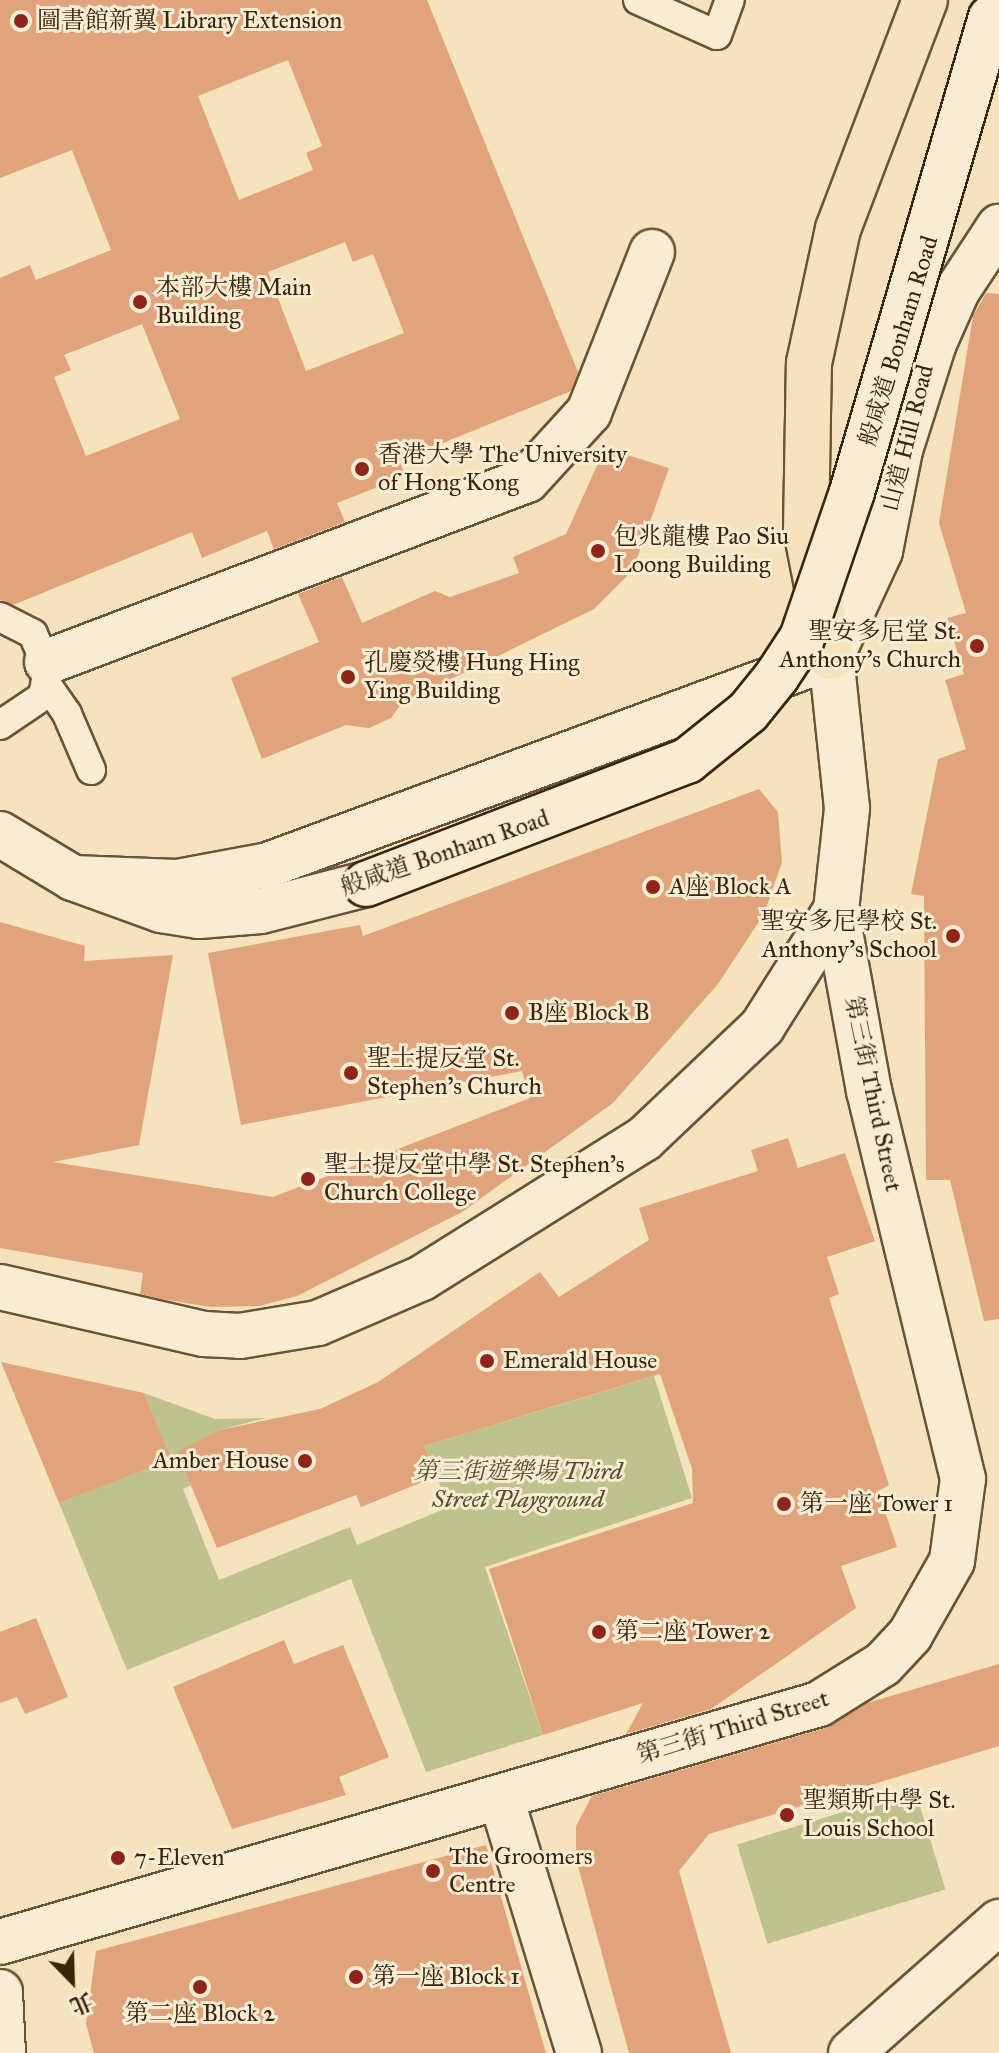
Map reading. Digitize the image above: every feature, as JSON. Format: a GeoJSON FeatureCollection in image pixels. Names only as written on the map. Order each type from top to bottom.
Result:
{"type":"FeatureCollection","features":[{"type":"Feature","properties":{"kind":"main road"},"geometry":{"type":"LineString","coordinates":[[0,1287],[204,1334],[240,1336],[359,1309],[422,1278],[644,1139],[762,1027],[836,910],[847,808],[831,657],[806,530],[809,363],[838,229],[925,0]]}},
{"type":"Feature","properties":{"kind":"main road","name":"般咸道 Bonham Road"},"geometry":{"type":"LineString","coordinates":[[0,834],[73,878],[161,910],[199,916],[261,911],[366,884],[687,761],[748,712],[802,638],[852,492],[991,9]]}},
{"type":"Feature","properties":{"kind":"main road","name":"山道 Hill Road"},"geometry":{"type":"LineString","coordinates":[[831,657],[880,551],[904,437],[934,343],[957,291],[999,227]]}},
{"type":"Feature","properties":{"kind":"main road"},"geometry":{"type":"LineString","coordinates":[[43,684],[527,480],[589,412],[652,252]]}},
{"type":"Feature","properties":{"kind":"main road","name":"般咸道 Bonham Road"},"geometry":{"type":"LineString","coordinates":[[73,878],[177,882],[268,865],[831,657]]}},
{"type":"Feature","properties":{"kind":"main road","name":"第三街 Third Street"},"geometry":{"type":"LineString","coordinates":[[0,1942],[501,1798],[842,1693],[910,1635],[952,1561],[963,1479],[953,1419],[869,1091],[836,910]]}},
{"type":"Feature","properties":{"kind":"main road"},"geometry":{"type":"LineString","coordinates":[[501,1798],[579,2053]]}},
{"type":"Feature","properties":{"kind":"main road"},"geometry":{"type":"LineString","coordinates":[[851,2053],[999,1922]]}},
{"type":"Feature","properties":{"kind":"main road"},"geometry":{"type":"LineString","coordinates":[[0,1992],[3,2053]]}},
{"type":"Feature","properties":{"kind":"lane"},"geometry":{"type":"LineString","coordinates":[[638,0],[717,35],[730,0]]}},
{"type":"Feature","properties":{"kind":"lane"},"geometry":{"type":"LineString","coordinates":[[0,617],[33,634],[43,684],[91,770]]}},
{"type":"Feature","properties":{"kind":"lane"},"geometry":{"type":"LineString","coordinates":[[0,725],[43,684]]}},
{"type":"Feature","properties":{"kind":"green space","name":"第三街遊樂場 Third Street Playground"},"geometry":{"type":"Polygon","coordinates":[[[654,1376],[692,1498],[485,1567],[543,1735],[426,1772],[351,1579],[127,1670],[59,1503],[170,1458],[144,1393],[215,1419],[266,1418],[220,1430],[179,1454],[191,1485],[183,1489],[219,1580],[350,1527],[357,1545],[449,1507],[424,1446],[654,1376]]]}},
{"type":"Feature","properties":{"kind":"green space"},"geometry":{"type":"Polygon","coordinates":[[[915,1790],[945,1889],[768,1944],[737,1844],[915,1790]]]}},
{"type":"Feature","properties":{"kind":"building","name":"本部大樓 Main Building"},"geometry":{"type":"Polygon","coordinates":[[[0,0],[427,0],[578,372],[571,391],[399,461],[406,476],[337,503],[345,522],[274,549],[267,531],[202,558],[192,532],[13,605],[0,600],[0,278],[30,265],[36,280],[111,250],[72,150],[0,178],[0,0]],[[288,60],[198,96],[239,200],[313,170],[306,153],[322,146],[288,60]],[[345,242],[268,272],[306,371],[404,333],[373,254],[353,262],[345,242]],[[142,324],[64,355],[71,370],[54,377],[86,456],[180,419],[142,324]]]}},
{"type":"Feature","properties":{"kind":"building"},"geometry":{"type":"Polygon","coordinates":[[[986,293],[999,294],[999,1319],[984,1321],[950,1180],[926,1180],[924,896],[911,894],[938,759],[966,749],[945,680],[964,674],[947,618],[966,613],[939,523],[973,316],[986,293]]]}},
{"type":"Feature","properties":{"kind":"building"},"geometry":{"type":"Polygon","coordinates":[[[605,448],[669,468],[633,570],[594,609],[402,703],[391,718],[369,728],[346,725],[262,759],[231,678],[319,642],[298,594],[342,577],[362,623],[435,591],[450,597],[519,573],[513,557],[566,534],[605,448]]]}},
{"type":"Feature","properties":{"kind":"building"},"geometry":{"type":"Polygon","coordinates":[[[759,789],[778,812],[782,862],[764,914],[718,984],[613,1103],[462,1212],[297,1296],[259,1306],[211,1307],[162,1299],[140,1294],[143,1273],[0,1248],[0,922],[85,946],[84,961],[173,955],[139,1145],[53,1162],[273,1197],[530,1098],[522,1071],[241,1125],[208,953],[360,925],[363,936],[759,789]]]}},
{"type":"Feature","properties":{"kind":"building"},"geometry":{"type":"Polygon","coordinates":[[[788,1138],[798,1168],[845,1153],[875,1241],[827,1257],[839,1294],[829,1298],[889,1485],[878,1491],[897,1547],[841,1566],[856,1608],[711,1709],[626,1734],[643,1703],[543,1735],[489,1569],[693,1503],[692,1469],[660,1374],[424,1446],[437,1476],[361,1507],[356,1495],[217,1548],[177,1452],[220,1430],[320,1409],[378,1382],[540,1272],[559,1297],[649,1240],[639,1208],[758,1171],[751,1150],[788,1138]]]}},
{"type":"Feature","properties":{"kind":"building"},"geometry":{"type":"Polygon","coordinates":[[[1,1362],[144,1393],[171,1459],[59,1503],[1,1362]]]}},
{"type":"Feature","properties":{"kind":"building"},"geometry":{"type":"Polygon","coordinates":[[[36,1618],[68,1697],[25,1714],[17,1697],[0,1703],[0,1632],[36,1618]]]}},
{"type":"Feature","properties":{"kind":"building"},"geometry":{"type":"Polygon","coordinates":[[[284,1640],[294,1664],[343,1645],[389,1757],[339,1777],[346,1795],[232,1829],[173,1687],[284,1640]]]}},
{"type":"Feature","properties":{"kind":"building","name":"聖類斯中學 St. Louis School"},"geometry":{"type":"Polygon","coordinates":[[[999,1664],[999,1746],[709,1834],[679,1871],[731,2053],[629,2053],[576,1859],[576,1826],[592,1796],[826,1728],[867,1703],[999,1664]]]}},
{"type":"Feature","properties":{"kind":"building"},"geometry":{"type":"Polygon","coordinates":[[[486,1845],[546,2053],[94,2053],[86,2024],[96,1951],[486,1845]]]}},
{"type":"Feature","properties":{"kind":"place","name":"圖書館新翼 Library Extension"},"geometry":{"type":"Point","coordinates":[21,21]}},
{"type":"Feature","properties":{"kind":"place","name":"本部大樓 Main Building"},"geometry":{"type":"Point","coordinates":[140,302]}},
{"type":"Feature","properties":{"kind":"place","name":"香港大學 The University of Hong Kong"},"geometry":{"type":"Point","coordinates":[362,469]}},
{"type":"Feature","properties":{"kind":"place","name":"包兆龍樓 Pao Siu Loong Building"},"geometry":{"type":"Point","coordinates":[598,551]}},
{"type":"Feature","properties":{"kind":"place","name":"聖安多尼堂 St. Anthony's Church"},"geometry":{"type":"Point","coordinates":[977,646]}},
{"type":"Feature","properties":{"kind":"place","name":"孔慶熒樓 Hung Hing Ying Building"},"geometry":{"type":"Point","coordinates":[348,677]}},
{"type":"Feature","properties":{"kind":"place","name":"A座 Block A"},"geometry":{"type":"Point","coordinates":[653,887]}},
{"type":"Feature","properties":{"kind":"place","name":"聖安多尼學校 St. Anthony's School"},"geometry":{"type":"Point","coordinates":[953,936]}},
{"type":"Feature","properties":{"kind":"place","name":"B座 Block B"},"geometry":{"type":"Point","coordinates":[512,1013]}},
{"type":"Feature","properties":{"kind":"place","name":"聖士提反堂 St. Stephen's Church"},"geometry":{"type":"Point","coordinates":[351,1073]}},
{"type":"Feature","properties":{"kind":"place","name":"聖士提反堂中學 St. Stephen's Church College"},"geometry":{"type":"Point","coordinates":[308,1179]}},
{"type":"Feature","properties":{"kind":"place","name":"Emerald House"},"geometry":{"type":"Point","coordinates":[487,1361]}},
{"type":"Feature","properties":{"kind":"place","name":"Amber House"},"geometry":{"type":"Point","coordinates":[305,1461]}},
{"type":"Feature","properties":{"kind":"place","name":"第一座 Tower 1"},"geometry":{"type":"Point","coordinates":[784,1504]}},
{"type":"Feature","properties":{"kind":"place","name":"第二座 Tower 2"},"geometry":{"type":"Point","coordinates":[599,1632]}},
{"type":"Feature","properties":{"kind":"place","name":"聖類斯中學 St. Louis School"},"geometry":{"type":"Point","coordinates":[787,1815]}},
{"type":"Feature","properties":{"kind":"place","name":"7-Eleven"},"geometry":{"type":"Point","coordinates":[118,1858]}},
{"type":"Feature","properties":{"kind":"place","name":"The Groomers Centre"},"geometry":{"type":"Point","coordinates":[433,1871]}},
{"type":"Feature","properties":{"kind":"place","name":"第一座 Block 1"},"geometry":{"type":"Point","coordinates":[356,1977]}},
{"type":"Feature","properties":{"kind":"place","name":"第二座 Block 2"},"geometry":{"type":"Point","coordinates":[200,1987]}}]}
